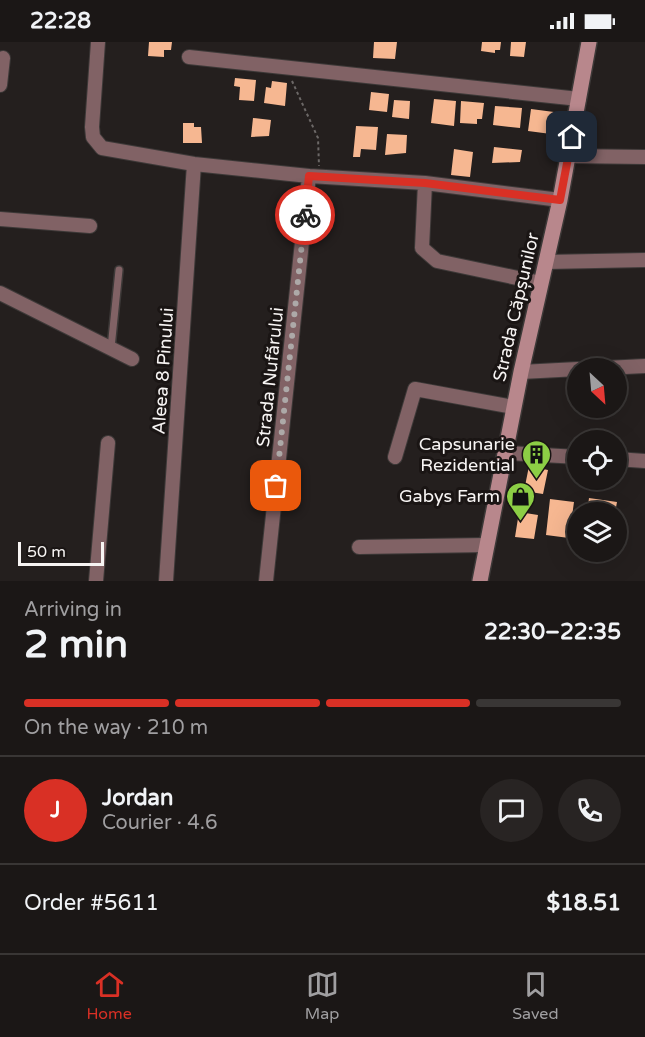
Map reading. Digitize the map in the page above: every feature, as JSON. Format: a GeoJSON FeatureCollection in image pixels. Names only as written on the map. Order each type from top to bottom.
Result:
{"type":"FeatureCollection","features":[{"type":"Feature","properties":{"kind":"street"},"geometry":{"type":"LineString","coordinates":[[99,42],[92,127],[93,137],[102,148],[194,164],[314,177],[425,183],[560,200]]}},
{"type":"Feature","properties":{"kind":"street","name":"Strada Căpșunilor"},"geometry":{"type":"LineString","coordinates":[[480,581],[521,372],[560,200],[589,42]]}},
{"type":"Feature","properties":{"kind":"street"},"geometry":{"type":"LineString","coordinates":[[189,57],[579,99]]}},
{"type":"Feature","properties":{"kind":"street"},"geometry":{"type":"LineString","coordinates":[[0,85],[3,58]]}},
{"type":"Feature","properties":{"kind":"street"},"geometry":{"type":"LineString","coordinates":[[568,156],[645,157]]}},
{"type":"Feature","properties":{"kind":"street","name":"Aleea 8 Pinului"},"geometry":{"type":"LineString","coordinates":[[166,581],[194,164]]}},
{"type":"Feature","properties":{"kind":"street","name":"Strada Nufărului"},"geometry":{"type":"LineString","coordinates":[[266,581],[314,177]]}},
{"type":"Feature","properties":{"kind":"street"},"geometry":{"type":"LineString","coordinates":[[425,183],[422,248],[437,261],[541,282]]}},
{"type":"Feature","properties":{"kind":"street"},"geometry":{"type":"LineString","coordinates":[[0,219],[90,226]]}},
{"type":"Feature","properties":{"kind":"street"},"geometry":{"type":"LineString","coordinates":[[546,262],[645,261]]}},
{"type":"Feature","properties":{"kind":"street"},"geometry":{"type":"LineString","coordinates":[[0,293],[132,360]]}},
{"type":"Feature","properties":{"kind":"street"},"geometry":{"type":"LineString","coordinates":[[627,367],[645,366]]}},
{"type":"Feature","properties":{"kind":"street"},"geometry":{"type":"LineString","coordinates":[[521,372],[567,370]]}},
{"type":"Feature","properties":{"kind":"street"},"geometry":{"type":"LineString","coordinates":[[395,457],[415,389],[514,406]]}},
{"type":"Feature","properties":{"kind":"street"},"geometry":{"type":"LineString","coordinates":[[96,581],[108,443]]}},
{"type":"Feature","properties":{"kind":"street"},"geometry":{"type":"LineString","coordinates":[[506,453],[567,456]]}},
{"type":"Feature","properties":{"kind":"street"},"geometry":{"type":"LineString","coordinates":[[627,460],[645,461]]}},
{"type":"Feature","properties":{"kind":"street"},"geometry":{"type":"LineString","coordinates":[[359,547],[486,545]]}},
{"type":"Feature","properties":{"kind":"lane"},"geometry":{"type":"LineString","coordinates":[[111,348],[119,270]]}},
{"type":"Feature","properties":{"kind":"path"},"geometry":{"type":"LineString","coordinates":[[286,68],[318,138],[314,177]]}},
{"type":"Feature","properties":{"kind":"building"},"geometry":{"type":"Polygon","coordinates":[[[149,42],[172,42],[171,50],[164,50],[164,57],[148,56],[149,42]]]}},
{"type":"Feature","properties":{"kind":"building"},"geometry":{"type":"Polygon","coordinates":[[[374,42],[397,42],[395,59],[373,58],[374,42]]]}},
{"type":"Feature","properties":{"kind":"building"},"geometry":{"type":"Polygon","coordinates":[[[482,42],[501,42],[500,50],[495,50],[495,53],[481,51],[482,42]]]}},
{"type":"Feature","properties":{"kind":"building"},"geometry":{"type":"Polygon","coordinates":[[[511,42],[526,42],[524,57],[510,56],[511,42]]]}},
{"type":"Feature","properties":{"kind":"building"},"geometry":{"type":"Polygon","coordinates":[[[235,78],[256,80],[254,101],[239,100],[240,87],[234,86],[235,78]]]}},
{"type":"Feature","properties":{"kind":"building"},"geometry":{"type":"Polygon","coordinates":[[[272,81],[287,83],[285,106],[264,103],[266,87],[271,88],[272,81]]]}},
{"type":"Feature","properties":{"kind":"building"},"geometry":{"type":"Polygon","coordinates":[[[371,92],[389,94],[387,112],[369,110],[371,92]]]}},
{"type":"Feature","properties":{"kind":"building"},"geometry":{"type":"Polygon","coordinates":[[[434,99],[456,101],[454,126],[431,123],[434,99]]]}},
{"type":"Feature","properties":{"kind":"building"},"geometry":{"type":"Polygon","coordinates":[[[394,100],[410,101],[409,119],[392,117],[394,100]]]}},
{"type":"Feature","properties":{"kind":"building"},"geometry":{"type":"Polygon","coordinates":[[[461,101],[484,103],[482,119],[477,119],[477,124],[460,123],[461,101]]]}},
{"type":"Feature","properties":{"kind":"building"},"geometry":{"type":"Polygon","coordinates":[[[495,106],[522,108],[520,128],[493,125],[495,106]]]}},
{"type":"Feature","properties":{"kind":"building"},"geometry":{"type":"Polygon","coordinates":[[[531,109],[554,112],[551,134],[528,131],[531,109]]]}},
{"type":"Feature","properties":{"kind":"building"},"geometry":{"type":"Polygon","coordinates":[[[253,118],[271,120],[269,136],[251,137],[253,118]]]}},
{"type":"Feature","properties":{"kind":"building"},"geometry":{"type":"Polygon","coordinates":[[[183,123],[194,123],[194,127],[201,127],[202,143],[183,143],[183,123]]]}},
{"type":"Feature","properties":{"kind":"building"},"geometry":{"type":"Polygon","coordinates":[[[356,126],[378,127],[376,150],[361,149],[360,157],[353,157],[356,126]]]}},
{"type":"Feature","properties":{"kind":"building"},"geometry":{"type":"Polygon","coordinates":[[[387,134],[407,135],[406,153],[385,155],[387,134]]]}},
{"type":"Feature","properties":{"kind":"building"},"geometry":{"type":"Polygon","coordinates":[[[494,147],[522,150],[520,162],[492,163],[494,147]]]}},
{"type":"Feature","properties":{"kind":"building"},"geometry":{"type":"Polygon","coordinates":[[[454,149],[473,152],[470,177],[451,175],[454,149]]]}},
{"type":"Feature","properties":{"kind":"building","name":"Capsunarie Rezidential"},"geometry":{"type":"Polygon","coordinates":[[[529,466],[548,470],[543,494],[524,491],[529,466]]]}},
{"type":"Feature","properties":{"kind":"building"},"geometry":{"type":"Polygon","coordinates":[[[589,498],[617,502],[588,502],[589,498]]]}},
{"type":"Feature","properties":{"kind":"building"},"geometry":{"type":"Polygon","coordinates":[[[550,499],[574,502],[567,502],[567,538],[546,535],[550,499]]]}},
{"type":"Feature","properties":{"kind":"building"},"geometry":{"type":"Polygon","coordinates":[[[519,512],[538,515],[534,539],[515,537],[519,512]]]}},
{"type":"Feature","properties":{"kind":"way so far"},"geometry":{"type":"LineString","coordinates":[[276,486],[305,215]]}},
{"type":"Feature","properties":{"kind":"place","name":"Capsunarie Rezidential"},"geometry":{"type":"Point","coordinates":[536,480]}},
{"type":"Feature","properties":{"kind":"place","name":"Gabys Farm"},"geometry":{"type":"Point","coordinates":[521,522]}},
{"type":"Feature","properties":{"kind":"route"},"geometry":{"type":"LineString","coordinates":[[305,215],[309,176],[425,183],[560,200],[572,137]]}}]}
